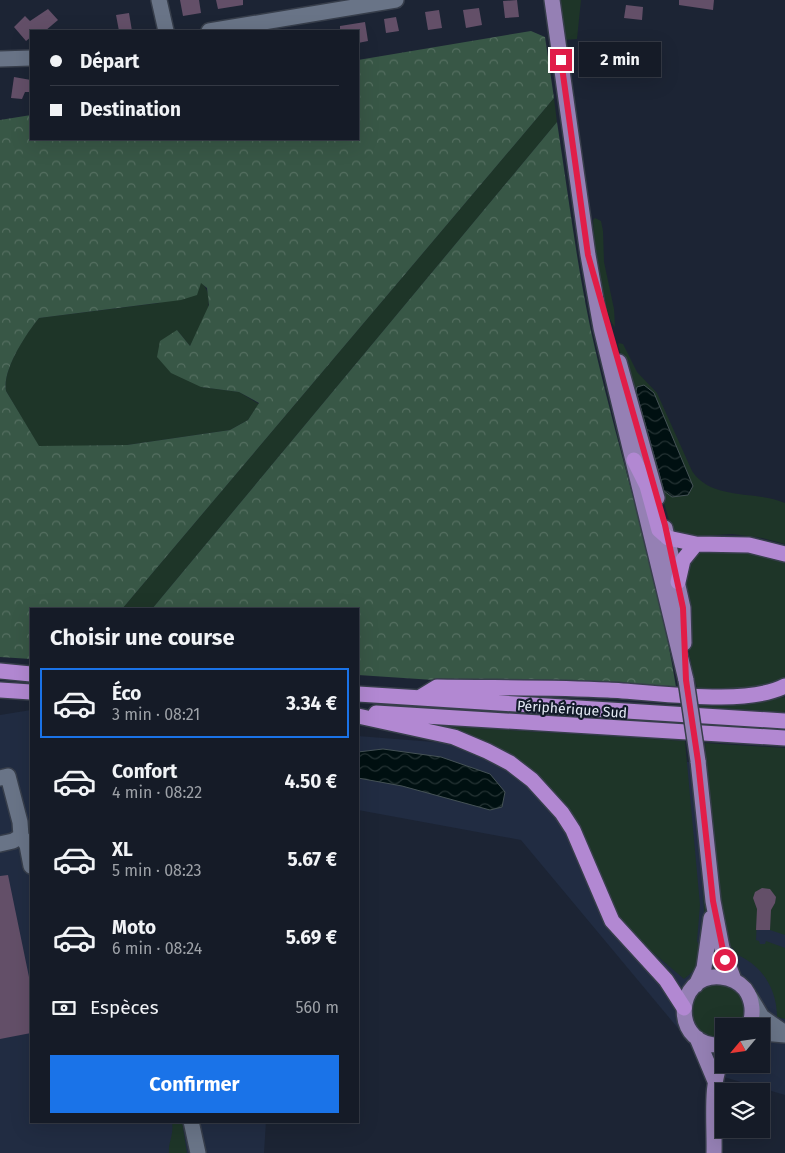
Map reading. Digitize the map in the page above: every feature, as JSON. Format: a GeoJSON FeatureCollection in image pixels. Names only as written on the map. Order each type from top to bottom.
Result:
{"type":"FeatureCollection","features":[{"type":"Feature","properties":{"kind":"highway"},"geometry":{"type":"LineString","coordinates":[[634,460],[647,486],[659,530],[668,538],[696,544],[749,545],[785,554]]}},
{"type":"Feature","properties":{"kind":"highway"},"geometry":{"type":"LineString","coordinates":[[678,582],[683,560],[696,544]]}},
{"type":"Feature","properties":{"kind":"highway"},"geometry":{"type":"LineString","coordinates":[[0,672],[30,674]]}},
{"type":"Feature","properties":{"kind":"highway"},"geometry":{"type":"LineString","coordinates":[[419,698],[437,687],[608,690],[734,697],[762,694],[785,686]]}},
{"type":"Feature","properties":{"kind":"highway"},"geometry":{"type":"LineString","coordinates":[[0,690],[30,692]]}},
{"type":"Feature","properties":{"kind":"highway","name":"Périphérique Sud"},"geometry":{"type":"LineString","coordinates":[[359,694],[785,721]]}},
{"type":"Feature","properties":{"kind":"highway","name":"Périphérique Sud"},"geometry":{"type":"LineString","coordinates":[[359,712],[785,738]]}},
{"type":"Feature","properties":{"kind":"highway"},"geometry":{"type":"LineString","coordinates":[[359,716],[454,738],[495,755],[532,780],[562,813],[573,830],[612,921],[666,980],[684,1008]]}},
{"type":"Feature","properties":{"kind":"main road"},"geometry":{"type":"LineString","coordinates":[[552,0],[588,255],[601,328],[686,680],[698,761],[713,901],[722,948],[734,980]]}},
{"type":"Feature","properties":{"kind":"main road"},"geometry":{"type":"LineString","coordinates":[[588,255],[668,538],[683,608],[686,680]]}},
{"type":"Feature","properties":{"kind":"main road"},"geometry":{"type":"LineString","coordinates":[[713,901],[704,968],[696,985],[687,996],[684,1008],[688,1028],[697,1038],[715,1082]]}},
{"type":"Feature","properties":{"kind":"main road"},"geometry":{"type":"LineString","coordinates":[[696,985],[712,977],[734,980],[743,987],[749,996],[752,1010],[750,1018]]}},
{"type":"Feature","properties":{"kind":"main road"},"geometry":{"type":"LineString","coordinates":[[697,1038],[715,1045]]}},
{"type":"Feature","properties":{"kind":"main road"},"geometry":{"type":"LineString","coordinates":[[714,1153],[717,1073]]}},
{"type":"Feature","properties":{"kind":"street"},"geometry":{"type":"LineString","coordinates":[[158,0],[166,30]]}},
{"type":"Feature","properties":{"kind":"street"},"geometry":{"type":"LineString","coordinates":[[215,30],[396,0]]}},
{"type":"Feature","properties":{"kind":"street"},"geometry":{"type":"LineString","coordinates":[[1,56],[30,58]]}},
{"type":"Feature","properties":{"kind":"street"},"geometry":{"type":"LineString","coordinates":[[0,778],[8,776],[21,836],[27,845],[30,861]]}},
{"type":"Feature","properties":{"kind":"street"},"geometry":{"type":"LineString","coordinates":[[0,844],[13,841],[21,836]]}},
{"type":"Feature","properties":{"kind":"street"},"geometry":{"type":"LineString","coordinates":[[749,996],[762,1017],[785,1034]]}},
{"type":"Feature","properties":{"kind":"street"},"geometry":{"type":"LineString","coordinates":[[770,1033],[785,1034]]}},
{"type":"Feature","properties":{"kind":"street"},"geometry":{"type":"LineString","coordinates":[[190,1123],[198,1153]]}},
{"type":"Feature","properties":{"kind":"shaded area"},"geometry":{"type":"Polygon","coordinates":[[[30,710],[30,1123],[266,1123],[264,1153],[0,1153],[0,715],[30,710]]]}},
{"type":"Feature","properties":{"kind":"shaded area"},"geometry":{"type":"Polygon","coordinates":[[[359,736],[688,762],[785,766],[785,1095],[770,1091],[770,1083],[744,1083],[715,1073],[770,1073],[770,1018],[715,1018],[715,1073],[521,840],[359,810],[359,736]]]}},
{"type":"Feature","properties":{"kind":"green space"},"geometry":{"type":"Polygon","coordinates":[[[558,0],[581,0],[577,39],[564,40],[558,0]]]}},
{"type":"Feature","properties":{"kind":"green space"},"geometry":{"type":"Polygon","coordinates":[[[531,31],[545,37],[554,98],[123,608],[30,608],[30,659],[0,657],[0,120],[30,115],[30,140],[359,140],[359,60],[531,31]],[[201,283],[197,295],[181,300],[39,318],[11,363],[6,382],[6,391],[39,446],[127,445],[230,430],[248,420],[259,403],[239,392],[201,387],[171,373],[157,357],[160,341],[177,330],[190,346],[209,305],[207,288],[201,283]]]}},
{"type":"Feature","properties":{"kind":"green space"},"geometry":{"type":"Polygon","coordinates":[[[554,98],[557,122],[153,608],[123,608],[554,98]]]}},
{"type":"Feature","properties":{"kind":"green space"},"geometry":{"type":"Polygon","coordinates":[[[557,122],[579,267],[590,324],[606,395],[660,602],[676,687],[449,681],[359,675],[359,608],[153,608],[557,122]]]}},
{"type":"Feature","properties":{"kind":"green space"},"geometry":{"type":"Polygon","coordinates":[[[595,218],[601,221],[603,231],[604,262],[614,309],[615,327],[606,308],[603,293],[597,259],[593,220],[595,218]]]}},
{"type":"Feature","properties":{"kind":"green space"},"geometry":{"type":"Polygon","coordinates":[[[201,282],[209,297],[209,306],[190,346],[177,330],[201,387],[239,392],[259,404],[248,420],[230,430],[127,445],[39,447],[6,391],[6,382],[16,352],[39,318],[159,303],[201,282]]]}},
{"type":"Feature","properties":{"kind":"green space"},"geometry":{"type":"Polygon","coordinates":[[[619,343],[623,344],[637,372],[657,393],[692,471],[700,480],[722,491],[773,499],[785,503],[785,544],[762,538],[732,534],[686,537],[678,534],[671,527],[618,345],[619,343]]]}},
{"type":"Feature","properties":{"kind":"green space"},"geometry":{"type":"Polygon","coordinates":[[[742,549],[785,561],[785,679],[761,689],[699,691],[695,682],[686,632],[684,582],[686,572],[693,560],[703,551],[742,549]]]}},
{"type":"Feature","properties":{"kind":"green space"},"geometry":{"type":"Polygon","coordinates":[[[785,697],[785,712],[700,707],[700,704],[744,705],[785,697]]]}},
{"type":"Feature","properties":{"kind":"green space"},"geometry":{"type":"Polygon","coordinates":[[[428,725],[685,741],[700,905],[697,941],[699,946],[704,948],[695,969],[684,979],[630,933],[615,916],[536,776],[428,725]]]}},
{"type":"Feature","properties":{"kind":"green space"},"geometry":{"type":"Polygon","coordinates":[[[705,743],[785,748],[785,935],[770,930],[770,920],[757,919],[756,940],[760,944],[765,944],[766,941],[785,948],[785,1019],[777,1017],[774,996],[766,978],[753,964],[735,954],[733,948],[726,946],[712,841],[705,743]]]}},
{"type":"Feature","properties":{"kind":"green space"},"geometry":{"type":"Polygon","coordinates":[[[697,809],[708,924],[705,923],[697,809]]]}},
{"type":"Feature","properties":{"kind":"green space"},"geometry":{"type":"Polygon","coordinates":[[[720,983],[735,989],[743,999],[745,1011],[744,1018],[715,1018],[715,1038],[701,1036],[690,1018],[693,999],[701,990],[720,983]]]}},
{"type":"Feature","properties":{"kind":"green space"},"geometry":{"type":"Polygon","coordinates":[[[172,1123],[182,1123],[187,1153],[169,1153],[172,1123]]]}},
{"type":"Feature","properties":{"kind":"water"},"geometry":{"type":"Polygon","coordinates":[[[644,385],[654,393],[693,486],[688,495],[672,497],[664,491],[636,391],[637,387],[644,385]]]}},
{"type":"Feature","properties":{"kind":"water"},"geometry":{"type":"Polygon","coordinates":[[[383,749],[441,757],[490,774],[505,792],[502,807],[490,810],[402,786],[359,778],[359,752],[383,749]]]}},
{"type":"Feature","properties":{"kind":"building"},"geometry":{"type":"Polygon","coordinates":[[[180,0],[199,0],[201,13],[183,16],[180,0]]]}},
{"type":"Feature","properties":{"kind":"building"},"geometry":{"type":"Polygon","coordinates":[[[216,0],[243,0],[243,5],[218,9],[216,0]]]}},
{"type":"Feature","properties":{"kind":"building"},"geometry":{"type":"Polygon","coordinates":[[[517,0],[519,17],[505,18],[503,1],[517,0]]]}},
{"type":"Feature","properties":{"kind":"building"},"geometry":{"type":"Polygon","coordinates":[[[679,0],[714,0],[713,10],[679,5],[679,0]]]}},
{"type":"Feature","properties":{"kind":"building"},"geometry":{"type":"Polygon","coordinates":[[[626,5],[643,7],[642,20],[624,18],[626,5]]]}},
{"type":"Feature","properties":{"kind":"building"},"geometry":{"type":"Polygon","coordinates":[[[479,8],[482,25],[466,28],[463,10],[479,8]]]}},
{"type":"Feature","properties":{"kind":"building"},"geometry":{"type":"Polygon","coordinates":[[[48,9],[58,20],[46,30],[30,30],[30,38],[26,41],[14,27],[25,16],[30,21],[48,9]]]}},
{"type":"Feature","properties":{"kind":"building"},"geometry":{"type":"Polygon","coordinates":[[[439,10],[442,28],[428,30],[425,12],[439,10]]]}},
{"type":"Feature","properties":{"kind":"building"},"geometry":{"type":"Polygon","coordinates":[[[129,13],[132,30],[119,30],[116,15],[129,13]]]}},
{"type":"Feature","properties":{"kind":"building"},"geometry":{"type":"Polygon","coordinates":[[[396,17],[399,31],[386,33],[384,19],[396,17]]]}},
{"type":"Feature","properties":{"kind":"building"},"geometry":{"type":"Polygon","coordinates":[[[365,22],[368,41],[359,43],[359,30],[340,30],[340,26],[365,22]]]}},
{"type":"Feature","properties":{"kind":"building"},"geometry":{"type":"Polygon","coordinates":[[[14,77],[30,80],[30,92],[25,92],[22,99],[11,98],[14,77]]]}},
{"type":"Feature","properties":{"kind":"building"},"geometry":{"type":"Polygon","coordinates":[[[8,875],[30,977],[30,1033],[0,1039],[0,876],[8,875]]]}},
{"type":"Feature","properties":{"kind":"building"},"geometry":{"type":"Polygon","coordinates":[[[762,888],[770,889],[776,897],[771,910],[770,930],[756,930],[757,909],[753,898],[755,892],[762,888]]]}},
{"type":"Feature","properties":{"kind":"route"},"geometry":{"type":"LineString","coordinates":[[561,60],[588,255],[665,525],[683,608],[686,680],[698,761],[713,901],[725,960]]}}]}
